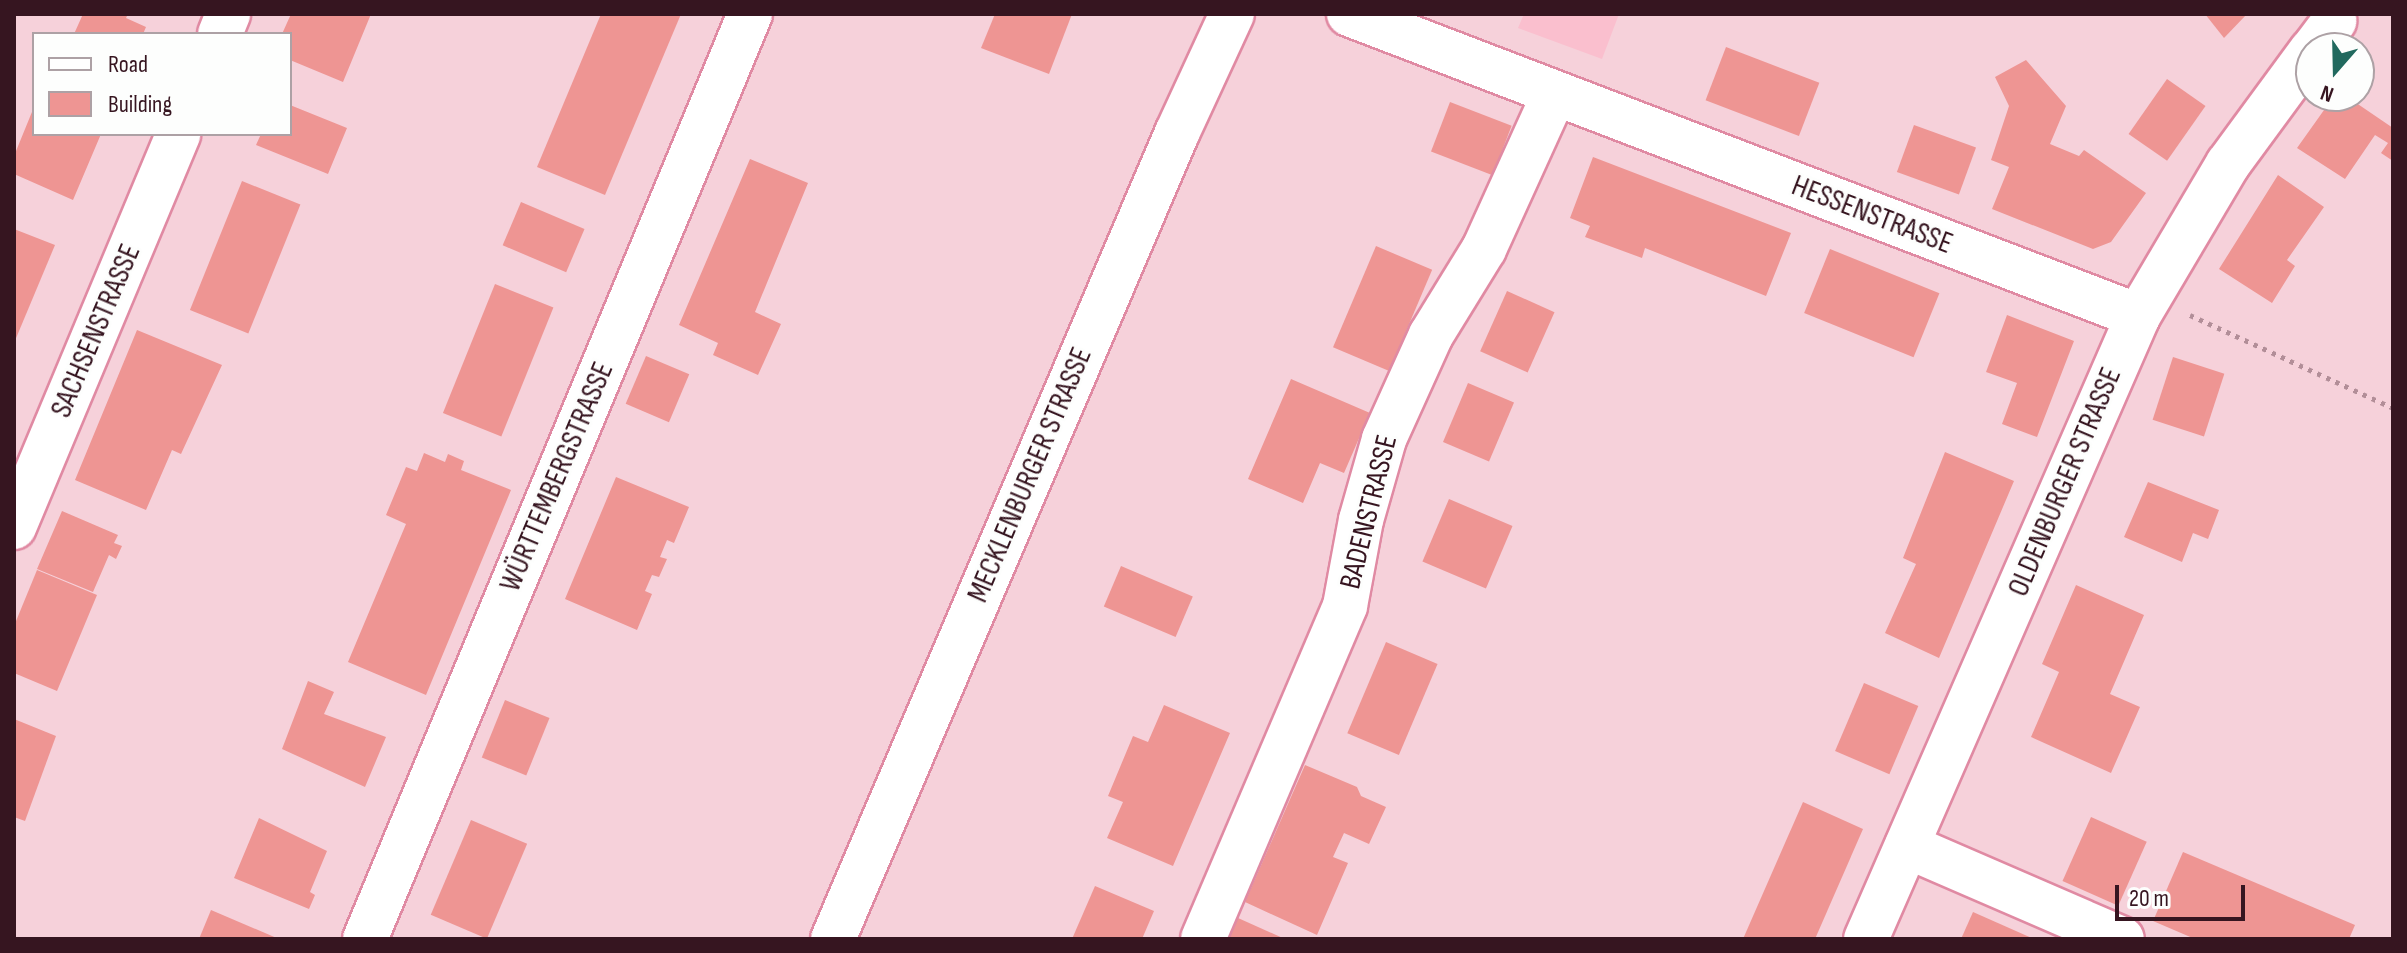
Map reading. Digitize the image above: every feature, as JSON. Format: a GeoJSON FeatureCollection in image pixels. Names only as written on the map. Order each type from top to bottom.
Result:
{"type":"FeatureCollection","features":[{"type":"Feature","properties":{"kind":"street","name":"WÜRTTEMBERGSTRASSE"},"geometry":{"type":"LineString","coordinates":[[365,939],[750,14]]}},
{"type":"Feature","properties":{"kind":"street","name":"MECKLENBURGER STRASSE"},"geometry":{"type":"LineString","coordinates":[[833,939],[1177,133],[1232,14]]}},
{"type":"Feature","properties":{"kind":"street","name":"HESSENSTRASSE"},"geometry":{"type":"LineString","coordinates":[[1349,14],[2138,316]]}},
{"type":"Feature","properties":{"kind":"street","name":"OLDENBURGER STRASSE"},"geometry":{"type":"LineString","coordinates":[[1866,939],[2138,316],[2228,164],[2295,73]]}},
{"type":"Feature","properties":{"kind":"street","name":"BADENSTRASSE"},"geometry":{"type":"LineString","coordinates":[[1203,939],[1345,606],[1361,520],[1384,439],[1431,335],[1484,249],[1554,95]]}},
{"type":"Feature","properties":{"kind":"street","name":"SACHSENSTRASSE"},"geometry":{"type":"LineString","coordinates":[[14,527],[177,136]]}},
{"type":"Feature","properties":{"kind":"street"},"geometry":{"type":"LineString","coordinates":[[1907,846],[2122,939]]}},
{"type":"Feature","properties":{"kind":"path"},"geometry":{"type":"LineString","coordinates":[[2138,316],[2190,315],[2393,408]]}},
{"type":"Feature","properties":{"kind":"shaded area"},"geometry":{"type":"Polygon","coordinates":[[[1524,14],[1619,14],[1602,59],[1518,28],[1524,14]]]}},
{"type":"Feature","properties":{"kind":"building"},"geometry":{"type":"Polygon","coordinates":[[[83,14],[128,14],[126,18],[146,27],[144,32],[75,32],[83,14]]]}},
{"type":"Feature","properties":{"kind":"building"},"geometry":{"type":"Polygon","coordinates":[[[291,14],[371,14],[343,82],[292,61],[292,32],[283,32],[291,14]]]}},
{"type":"Feature","properties":{"kind":"building"},"geometry":{"type":"Polygon","coordinates":[[[601,14],[681,14],[605,195],[537,167],[601,14]]]}},
{"type":"Feature","properties":{"kind":"building"},"geometry":{"type":"Polygon","coordinates":[[[995,14],[1072,14],[1049,74],[981,48],[995,14]]]}},
{"type":"Feature","properties":{"kind":"building"},"geometry":{"type":"Polygon","coordinates":[[[2205,14],[2247,14],[2224,38],[2205,14]]]}},
{"type":"Feature","properties":{"kind":"building"},"geometry":{"type":"Polygon","coordinates":[[[1726,47],[1819,83],[1799,136],[1706,100],[1726,47]]]}},
{"type":"Feature","properties":{"kind":"building"},"geometry":{"type":"Polygon","coordinates":[[[2026,60],[2066,106],[2050,144],[2079,156],[2084,150],[2146,193],[2111,242],[2093,249],[1992,209],[2009,167],[1991,160],[2009,106],[1995,77],[2026,60]]]}},
{"type":"Feature","properties":{"kind":"building"},"geometry":{"type":"Polygon","coordinates":[[[2167,79],[2206,106],[2167,161],[2129,134],[2167,79]]]}},
{"type":"Feature","properties":{"kind":"building"},"geometry":{"type":"Polygon","coordinates":[[[1450,102],[1512,126],[1493,175],[1431,151],[1450,102]]]}},
{"type":"Feature","properties":{"kind":"building"},"geometry":{"type":"Polygon","coordinates":[[[292,106],[347,128],[328,174],[256,145],[260,136],[292,136],[292,106]]]}},
{"type":"Feature","properties":{"kind":"building"},"geometry":{"type":"Polygon","coordinates":[[[32,112],[32,136],[100,136],[73,200],[14,174],[14,156],[32,112]]]}},
{"type":"Feature","properties":{"kind":"building"},"geometry":{"type":"Polygon","coordinates":[[[2323,112],[2370,112],[2393,128],[2393,161],[2381,153],[2388,143],[2375,135],[2345,179],[2297,148],[2323,112]]]}},
{"type":"Feature","properties":{"kind":"building"},"geometry":{"type":"Polygon","coordinates":[[[1914,125],[1976,148],[1959,195],[1897,172],[1914,125]]]}},
{"type":"Feature","properties":{"kind":"building"},"geometry":{"type":"Polygon","coordinates":[[[1593,157],[1791,233],[1766,296],[1645,248],[1642,258],[1585,237],[1590,226],[1570,218],[1593,157]]]}},
{"type":"Feature","properties":{"kind":"building"},"geometry":{"type":"Polygon","coordinates":[[[750,159],[808,183],[755,312],[781,324],[758,375],[713,355],[718,343],[679,325],[750,159]]]}},
{"type":"Feature","properties":{"kind":"building"},"geometry":{"type":"Polygon","coordinates":[[[2278,175],[2324,207],[2287,260],[2295,266],[2272,303],[2219,269],[2278,175]]]}},
{"type":"Feature","properties":{"kind":"building"},"geometry":{"type":"Polygon","coordinates":[[[242,181],[300,205],[248,333],[190,310],[242,181]]]}},
{"type":"Feature","properties":{"kind":"building"},"geometry":{"type":"Polygon","coordinates":[[[521,202],[585,229],[566,272],[503,245],[521,202]]]}},
{"type":"Feature","properties":{"kind":"building"},"geometry":{"type":"Polygon","coordinates":[[[14,229],[55,245],[14,343],[14,229]]]}},
{"type":"Feature","properties":{"kind":"building"},"geometry":{"type":"Polygon","coordinates":[[[1376,246],[1432,270],[1389,371],[1333,347],[1376,246]]]}},
{"type":"Feature","properties":{"kind":"building"},"geometry":{"type":"Polygon","coordinates":[[[1830,249],[1939,293],[1914,357],[1804,313],[1830,249]]]}},
{"type":"Feature","properties":{"kind":"building"},"geometry":{"type":"Polygon","coordinates":[[[495,284],[553,308],[501,436],[443,413],[495,284]]]}},
{"type":"Feature","properties":{"kind":"building"},"geometry":{"type":"Polygon","coordinates":[[[1507,291],[1555,312],[1528,372],[1480,351],[1507,291]]]}},
{"type":"Feature","properties":{"kind":"building"},"geometry":{"type":"Polygon","coordinates":[[[2007,315],[2074,341],[2037,437],[2002,424],[2017,383],[1986,372],[2007,315]]]}},
{"type":"Feature","properties":{"kind":"building"},"geometry":{"type":"Polygon","coordinates":[[[137,330],[222,365],[181,454],[172,450],[146,510],[75,480],[137,330]]]}},
{"type":"Feature","properties":{"kind":"building"},"geometry":{"type":"Polygon","coordinates":[[[646,356],[689,374],[669,422],[626,404],[646,356]]]}},
{"type":"Feature","properties":{"kind":"building"},"geometry":{"type":"Polygon","coordinates":[[[2173,357],[2224,374],[2204,436],[2153,420],[2173,357]]]}},
{"type":"Feature","properties":{"kind":"building"},"geometry":{"type":"Polygon","coordinates":[[[1291,379],[1370,413],[1344,473],[1320,463],[1303,503],[1248,479],[1291,379]]]}},
{"type":"Feature","properties":{"kind":"building"},"geometry":{"type":"Polygon","coordinates":[[[1468,383],[1514,403],[1489,461],[1443,442],[1468,383]]]}},
{"type":"Feature","properties":{"kind":"building"},"geometry":{"type":"Polygon","coordinates":[[[1945,452],[2014,481],[1939,658],[1885,633],[1916,564],[1903,558],[1945,452]]]}},
{"type":"Feature","properties":{"kind":"building"},"geometry":{"type":"Polygon","coordinates":[[[424,453],[445,462],[448,454],[464,461],[461,470],[511,490],[426,695],[348,662],[406,524],[386,515],[406,467],[417,471],[424,453]]]}},
{"type":"Feature","properties":{"kind":"building"},"geometry":{"type":"Polygon","coordinates":[[[616,477],[689,507],[674,543],[667,540],[660,557],[667,559],[659,577],[652,575],[645,591],[652,594],[637,630],[565,599],[616,477]]]}},
{"type":"Feature","properties":{"kind":"building"},"geometry":{"type":"Polygon","coordinates":[[[2148,482],[2219,510],[2208,539],[2193,533],[2182,562],[2124,537],[2148,482]]]}},
{"type":"Feature","properties":{"kind":"building"},"geometry":{"type":"Polygon","coordinates":[[[1449,499],[1513,526],[1486,589],[1422,562],[1449,499]]]}},
{"type":"Feature","properties":{"kind":"building"},"geometry":{"type":"Polygon","coordinates":[[[62,511],[118,535],[114,543],[122,546],[116,559],[109,555],[93,592],[37,569],[62,511]]]}},
{"type":"Feature","properties":{"kind":"building"},"geometry":{"type":"Polygon","coordinates":[[[1121,566],[1193,596],[1176,637],[1104,607],[1121,566]]]}},
{"type":"Feature","properties":{"kind":"building"},"geometry":{"type":"Polygon","coordinates":[[[37,570],[97,595],[57,691],[14,673],[14,626],[37,570]]]}},
{"type":"Feature","properties":{"kind":"building"},"geometry":{"type":"Polygon","coordinates":[[[2076,585],[2144,615],[2110,694],[2140,707],[2111,773],[2031,737],[2059,672],[2042,664],[2076,585]]]}},
{"type":"Feature","properties":{"kind":"building"},"geometry":{"type":"Polygon","coordinates":[[[1386,642],[1438,664],[1399,755],[1347,733],[1386,642]]]}},
{"type":"Feature","properties":{"kind":"building"},"geometry":{"type":"Polygon","coordinates":[[[308,681],[334,692],[324,714],[386,737],[365,787],[282,749],[308,681]]]}},
{"type":"Feature","properties":{"kind":"building"},"geometry":{"type":"Polygon","coordinates":[[[1864,683],[1918,706],[1889,774],[1835,751],[1864,683]]]}},
{"type":"Feature","properties":{"kind":"building"},"geometry":{"type":"Polygon","coordinates":[[[505,700],[550,718],[526,775],[482,757],[505,700]]]}},
{"type":"Feature","properties":{"kind":"building"},"geometry":{"type":"Polygon","coordinates":[[[1164,705],[1230,733],[1173,866],[1107,838],[1123,802],[1108,796],[1133,736],[1148,742],[1164,705]]]}},
{"type":"Feature","properties":{"kind":"building"},"geometry":{"type":"Polygon","coordinates":[[[14,719],[56,736],[25,821],[14,817],[14,719]]]}},
{"type":"Feature","properties":{"kind":"building"},"geometry":{"type":"Polygon","coordinates":[[[1305,765],[1357,787],[1361,796],[1386,807],[1369,844],[1344,833],[1333,857],[1348,863],[1317,935],[1245,902],[1305,765]]]}},
{"type":"Feature","properties":{"kind":"building"},"geometry":{"type":"Polygon","coordinates":[[[1803,802],[1863,829],[1815,939],[1743,939],[1803,802]]]}},
{"type":"Feature","properties":{"kind":"building"},"geometry":{"type":"Polygon","coordinates":[[[2091,817],[2147,842],[2118,906],[2063,881],[2091,817]]]}},
{"type":"Feature","properties":{"kind":"building"},"geometry":{"type":"Polygon","coordinates":[[[259,818],[327,851],[310,892],[315,895],[309,909],[234,878],[259,818]]]}},
{"type":"Feature","properties":{"kind":"building"},"geometry":{"type":"Polygon","coordinates":[[[471,820],[527,844],[487,939],[431,915],[471,820]]]}},
{"type":"Feature","properties":{"kind":"building"},"geometry":{"type":"Polygon","coordinates":[[[2183,852],[2355,925],[2349,939],[2195,939],[2153,921],[2183,852]]]}},
{"type":"Feature","properties":{"kind":"building"},"geometry":{"type":"Polygon","coordinates":[[[1095,886],[1154,911],[1142,939],[1072,939],[1095,886]]]}},
{"type":"Feature","properties":{"kind":"building"},"geometry":{"type":"Polygon","coordinates":[[[211,910],[279,939],[199,939],[211,910]]]}},
{"type":"Feature","properties":{"kind":"building"},"geometry":{"type":"Polygon","coordinates":[[[1973,912],[2034,939],[1961,939],[1973,912]]]}},
{"type":"Feature","properties":{"kind":"building"},"geometry":{"type":"Polygon","coordinates":[[[1238,918],[1285,939],[1229,939],[1238,918]]]}}]}
